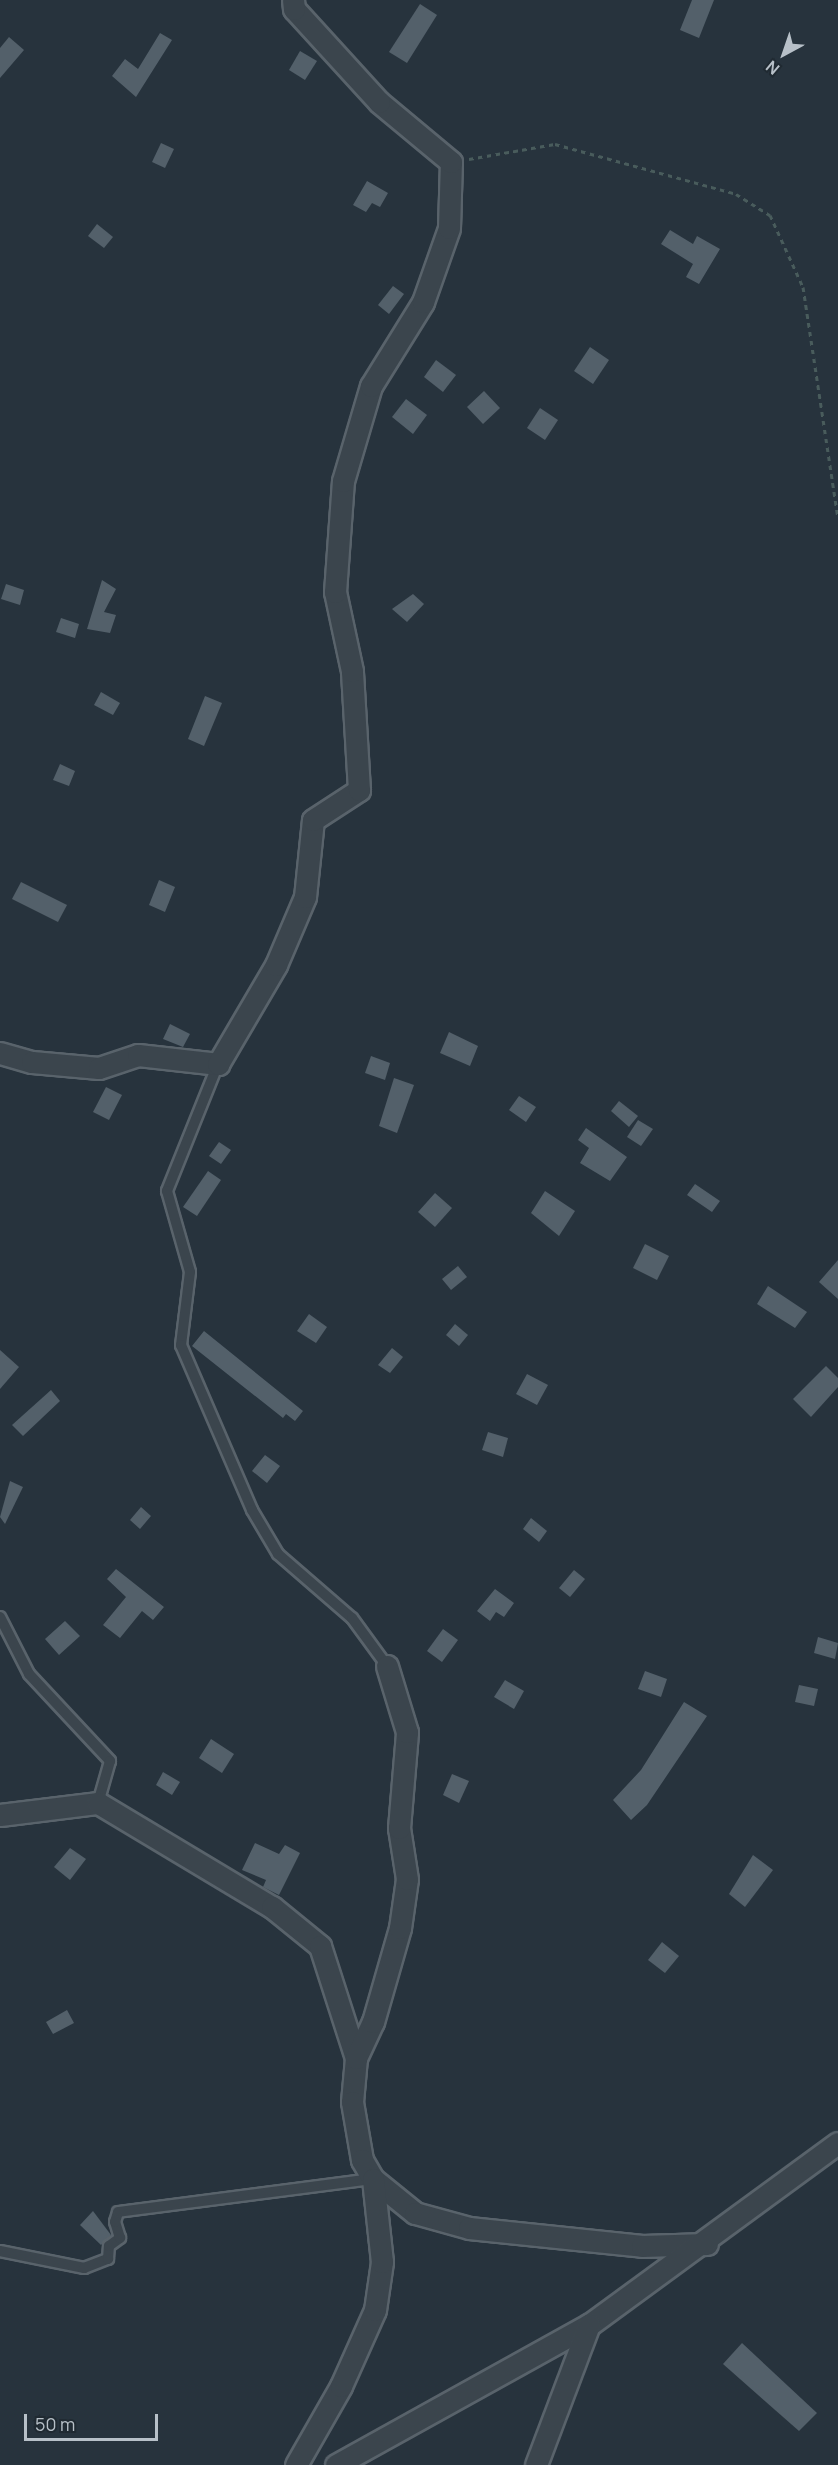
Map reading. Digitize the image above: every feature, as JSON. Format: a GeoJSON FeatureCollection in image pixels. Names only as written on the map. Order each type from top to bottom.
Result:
{"type":"FeatureCollection","features":[{"type":"Feature","properties":{"kind":"street"},"geometry":{"type":"LineString","coordinates":[[0,1053],[32,1062],[99,1068],[138,1055],[218,1064],[276,964],[305,897],[313,820],[359,790],[352,671],[335,592],[343,481],[371,386],[423,303],[449,228],[451,162],[379,102],[294,9],[293,0]]}},
{"type":"Feature","properties":{"kind":"street"},"geometry":{"type":"LineString","coordinates":[[387,1665],[407,1732],[399,1828],[407,1880],[400,1928],[373,2022],[356,2058],[352,2102],[362,2160],[373,2179],[415,2213],[469,2228],[642,2246],[706,2244]]}},
{"type":"Feature","properties":{"kind":"street"},"geometry":{"type":"LineString","coordinates":[[0,1815],[98,1803],[272,1907],[320,1946],[356,2058]]}},
{"type":"Feature","properties":{"kind":"street"},"geometry":{"type":"LineString","coordinates":[[336,2465],[589,2325],[706,2244],[838,2143]]}},
{"type":"Feature","properties":{"kind":"street"},"geometry":{"type":"LineString","coordinates":[[296,2465],[341,2386],[375,2310],[382,2262],[373,2179]]}},
{"type":"Feature","properties":{"kind":"street"},"geometry":{"type":"LineString","coordinates":[[536,2465],[589,2325]]}},
{"type":"Feature","properties":{"kind":"lane"},"geometry":{"type":"LineString","coordinates":[[218,1064],[167,1191],[190,1272],[181,1345],[252,1510],[278,1554],[352,1618],[387,1665]]}},
{"type":"Feature","properties":{"kind":"lane"},"geometry":{"type":"LineString","coordinates":[[0,1617],[28,1674],[110,1761],[98,1803]]}},
{"type":"Feature","properties":{"kind":"lane"},"geometry":{"type":"LineString","coordinates":[[0,2251],[84,2268],[108,2259],[109,2246],[120,2238],[115,2222],[118,2212],[373,2179]]}},
{"type":"Feature","properties":{"kind":"path"},"geometry":{"type":"LineString","coordinates":[[451,162],[555,144],[653,176],[736,194],[770,215],[803,287],[838,518]]}},
{"type":"Feature","properties":{"kind":"building"},"geometry":{"type":"Polygon","coordinates":[[[692,0],[714,0],[699,38],[680,30],[692,0]]]}},
{"type":"Feature","properties":{"kind":"building"},"geometry":{"type":"Polygon","coordinates":[[[420,4],[437,15],[407,63],[389,52],[420,4]]]}},
{"type":"Feature","properties":{"kind":"building"},"geometry":{"type":"Polygon","coordinates":[[[160,33],[172,40],[136,97],[112,76],[125,59],[138,69],[160,33]]]}},
{"type":"Feature","properties":{"kind":"building"},"geometry":{"type":"Polygon","coordinates":[[[9,37],[24,50],[0,78],[0,48],[9,37]]]}},
{"type":"Feature","properties":{"kind":"building"},"geometry":{"type":"Polygon","coordinates":[[[300,51],[317,61],[305,80],[289,70],[300,51]]]}},
{"type":"Feature","properties":{"kind":"building"},"geometry":{"type":"Polygon","coordinates":[[[161,143],[174,149],[165,168],[152,162],[161,143]]]}},
{"type":"Feature","properties":{"kind":"building"},"geometry":{"type":"Polygon","coordinates":[[[367,181],[388,193],[380,207],[372,203],[366,212],[353,205],[367,181]]]}},
{"type":"Feature","properties":{"kind":"building"},"geometry":{"type":"Polygon","coordinates":[[[97,224],[113,237],[104,248],[88,236],[97,224]]]}},
{"type":"Feature","properties":{"kind":"building"},"geometry":{"type":"Polygon","coordinates":[[[670,230],[693,244],[697,236],[720,249],[699,284],[686,277],[693,264],[661,244],[670,230]]]}},
{"type":"Feature","properties":{"kind":"building"},"geometry":{"type":"Polygon","coordinates":[[[393,286],[404,294],[389,314],[378,305],[393,286]]]}},
{"type":"Feature","properties":{"kind":"building"},"geometry":{"type":"Polygon","coordinates":[[[590,347],[609,360],[593,384],[574,371],[590,347]]]}},
{"type":"Feature","properties":{"kind":"building"},"geometry":{"type":"Polygon","coordinates":[[[436,360],[456,375],[443,392],[424,377],[436,360]]]}},
{"type":"Feature","properties":{"kind":"building"},"geometry":{"type":"Polygon","coordinates":[[[484,391],[500,408],[483,424],[467,407],[484,391]]]}},
{"type":"Feature","properties":{"kind":"building"},"geometry":{"type":"Polygon","coordinates":[[[406,399],[427,415],[413,434],[392,417],[406,399]]]}},
{"type":"Feature","properties":{"kind":"building"},"geometry":{"type":"Polygon","coordinates":[[[540,408],[558,420],[545,440],[527,428],[540,408]]]}},
{"type":"Feature","properties":{"kind":"building"},"geometry":{"type":"Polygon","coordinates":[[[102,580],[116,589],[104,612],[116,615],[110,633],[87,629],[102,580]]]}},
{"type":"Feature","properties":{"kind":"building"},"geometry":{"type":"Polygon","coordinates":[[[6,584],[24,590],[20,605],[1,599],[6,584]]]}},
{"type":"Feature","properties":{"kind":"building"},"geometry":{"type":"Polygon","coordinates":[[[413,594],[424,604],[407,622],[392,609],[413,594]]]}},
{"type":"Feature","properties":{"kind":"building"},"geometry":{"type":"Polygon","coordinates":[[[61,618],[79,624],[75,638],[56,632],[61,618]]]}},
{"type":"Feature","properties":{"kind":"building"},"geometry":{"type":"Polygon","coordinates":[[[101,692],[120,703],[113,715],[94,705],[101,692]]]}},
{"type":"Feature","properties":{"kind":"building"},"geometry":{"type":"Polygon","coordinates":[[[205,696],[222,703],[204,746],[188,739],[205,696]]]}},
{"type":"Feature","properties":{"kind":"building"},"geometry":{"type":"Polygon","coordinates":[[[60,764],[75,771],[69,786],[53,780],[60,764]]]}},
{"type":"Feature","properties":{"kind":"building"},"geometry":{"type":"Polygon","coordinates":[[[159,880],[175,887],[165,912],[149,905],[159,880]]]}},
{"type":"Feature","properties":{"kind":"building"},"geometry":{"type":"Polygon","coordinates":[[[21,882],[67,905],[58,922],[12,899],[21,882]]]}},
{"type":"Feature","properties":{"kind":"building"},"geometry":{"type":"Polygon","coordinates":[[[170,1024],[190,1034],[183,1047],[163,1039],[170,1024]]]}},
{"type":"Feature","properties":{"kind":"building"},"geometry":{"type":"Polygon","coordinates":[[[449,1032],[478,1046],[470,1066],[440,1053],[449,1032]]]}},
{"type":"Feature","properties":{"kind":"building"},"geometry":{"type":"Polygon","coordinates":[[[371,1056],[390,1063],[385,1080],[365,1073],[371,1056]]]}},
{"type":"Feature","properties":{"kind":"building"},"geometry":{"type":"Polygon","coordinates":[[[394,1078],[414,1085],[397,1133],[379,1126],[394,1078]]]}},
{"type":"Feature","properties":{"kind":"building"},"geometry":{"type":"Polygon","coordinates":[[[106,1087],[122,1095],[109,1120],[93,1112],[106,1087]]]}},
{"type":"Feature","properties":{"kind":"building"},"geometry":{"type":"Polygon","coordinates":[[[519,1096],[536,1107],[526,1122],[509,1110],[519,1096]]]}},
{"type":"Feature","properties":{"kind":"building"},"geometry":{"type":"Polygon","coordinates":[[[619,1101],[638,1116],[629,1127],[611,1111],[619,1101]]]}},
{"type":"Feature","properties":{"kind":"building"},"geometry":{"type":"Polygon","coordinates":[[[638,1120],[653,1129],[641,1146],[627,1137],[638,1120]]]}},
{"type":"Feature","properties":{"kind":"building"},"geometry":{"type":"Polygon","coordinates":[[[586,1128],[627,1157],[610,1181],[580,1163],[589,1148],[578,1140],[586,1128]]]}},
{"type":"Feature","properties":{"kind":"building"},"geometry":{"type":"Polygon","coordinates":[[[219,1142],[231,1150],[221,1164],[209,1156],[219,1142]]]}},
{"type":"Feature","properties":{"kind":"building"},"geometry":{"type":"Polygon","coordinates":[[[208,1171],[221,1180],[197,1216],[183,1207],[208,1171]]]}},
{"type":"Feature","properties":{"kind":"building"},"geometry":{"type":"Polygon","coordinates":[[[695,1184],[720,1201],[712,1212],[687,1195],[695,1184]]]}},
{"type":"Feature","properties":{"kind":"building"},"geometry":{"type":"Polygon","coordinates":[[[545,1191],[575,1211],[559,1236],[531,1213],[545,1191]]]}},
{"type":"Feature","properties":{"kind":"building"},"geometry":{"type":"Polygon","coordinates":[[[435,1193],[452,1208],[435,1227],[418,1212],[435,1193]]]}},
{"type":"Feature","properties":{"kind":"building"},"geometry":{"type":"Polygon","coordinates":[[[645,1244],[669,1256],[657,1280],[633,1268],[645,1244]]]}},
{"type":"Feature","properties":{"kind":"building"},"geometry":{"type":"Polygon","coordinates":[[[838,1260],[838,1299],[819,1282],[838,1260]]]}},
{"type":"Feature","properties":{"kind":"building"},"geometry":{"type":"Polygon","coordinates":[[[458,1266],[467,1277],[451,1290],[442,1279],[458,1266]]]}},
{"type":"Feature","properties":{"kind":"building"},"geometry":{"type":"Polygon","coordinates":[[[768,1286],[807,1312],[795,1328],[757,1304],[768,1286]]]}},
{"type":"Feature","properties":{"kind":"building"},"geometry":{"type":"Polygon","coordinates":[[[309,1314],[327,1327],[316,1343],[297,1331],[309,1314]]]}},
{"type":"Feature","properties":{"kind":"building"},"geometry":{"type":"Polygon","coordinates":[[[455,1324],[468,1335],[459,1346],[446,1335],[455,1324]]]}},
{"type":"Feature","properties":{"kind":"building"},"geometry":{"type":"Polygon","coordinates":[[[204,1331],[303,1411],[295,1421],[286,1414],[283,1418],[192,1346],[204,1331]]]}},
{"type":"Feature","properties":{"kind":"building"},"geometry":{"type":"Polygon","coordinates":[[[392,1348],[403,1357],[390,1373],[378,1365],[392,1348]]]}},
{"type":"Feature","properties":{"kind":"building"},"geometry":{"type":"Polygon","coordinates":[[[0,1350],[19,1367],[0,1389],[0,1350]]]}},
{"type":"Feature","properties":{"kind":"building"},"geometry":{"type":"Polygon","coordinates":[[[826,1366],[838,1378],[838,1387],[811,1417],[793,1399],[826,1366]]]}},
{"type":"Feature","properties":{"kind":"building"},"geometry":{"type":"Polygon","coordinates":[[[527,1374],[548,1385],[537,1405],[516,1394],[527,1374]]]}},
{"type":"Feature","properties":{"kind":"building"},"geometry":{"type":"Polygon","coordinates":[[[51,1390],[60,1401],[23,1436],[12,1425],[51,1390]]]}},
{"type":"Feature","properties":{"kind":"building"},"geometry":{"type":"Polygon","coordinates":[[[488,1432],[508,1438],[503,1457],[482,1450],[488,1432]]]}},
{"type":"Feature","properties":{"kind":"building"},"geometry":{"type":"Polygon","coordinates":[[[265,1455],[280,1466],[267,1483],[252,1471],[265,1455]]]}},
{"type":"Feature","properties":{"kind":"building"},"geometry":{"type":"Polygon","coordinates":[[[10,1481],[23,1487],[5,1524],[0,1517],[10,1481]]]}},
{"type":"Feature","properties":{"kind":"building"},"geometry":{"type":"Polygon","coordinates":[[[141,1507],[151,1516],[140,1529],[130,1520],[141,1507]]]}},
{"type":"Feature","properties":{"kind":"building"},"geometry":{"type":"Polygon","coordinates":[[[531,1518],[547,1531],[539,1542],[523,1529],[531,1518]]]}},
{"type":"Feature","properties":{"kind":"building"},"geometry":{"type":"Polygon","coordinates":[[[116,1569],[164,1607],[153,1620],[142,1611],[120,1638],[103,1625],[126,1597],[107,1579],[116,1569]]]}},
{"type":"Feature","properties":{"kind":"building"},"geometry":{"type":"Polygon","coordinates":[[[574,1570],[585,1579],[570,1597],[559,1588],[574,1570]]]}},
{"type":"Feature","properties":{"kind":"building"},"geometry":{"type":"Polygon","coordinates":[[[495,1589],[514,1603],[504,1617],[496,1612],[490,1621],[477,1611],[495,1589]]]}},
{"type":"Feature","properties":{"kind":"building"},"geometry":{"type":"Polygon","coordinates":[[[65,1621],[80,1636],[59,1655],[45,1639],[65,1621]]]}},
{"type":"Feature","properties":{"kind":"building"},"geometry":{"type":"Polygon","coordinates":[[[443,1629],[458,1640],[442,1662],[427,1651],[443,1629]]]}},
{"type":"Feature","properties":{"kind":"building"},"geometry":{"type":"Polygon","coordinates":[[[818,1637],[838,1643],[835,1659],[814,1653],[818,1637]]]}},
{"type":"Feature","properties":{"kind":"building"},"geometry":{"type":"Polygon","coordinates":[[[645,1671],[667,1679],[661,1697],[638,1689],[645,1671]]]}},
{"type":"Feature","properties":{"kind":"building"},"geometry":{"type":"Polygon","coordinates":[[[505,1680],[524,1691],[514,1709],[494,1697],[505,1680]]]}},
{"type":"Feature","properties":{"kind":"building"},"geometry":{"type":"Polygon","coordinates":[[[799,1685],[818,1689],[814,1706],[795,1702],[799,1685]]]}},
{"type":"Feature","properties":{"kind":"building"},"geometry":{"type":"Polygon","coordinates":[[[684,1702],[707,1716],[647,1805],[631,1820],[613,1800],[641,1770],[684,1702]]]}},
{"type":"Feature","properties":{"kind":"building"},"geometry":{"type":"Polygon","coordinates":[[[211,1739],[234,1754],[222,1773],[199,1758],[211,1739]]]}},
{"type":"Feature","properties":{"kind":"building"},"geometry":{"type":"Polygon","coordinates":[[[163,1772],[180,1782],[172,1795],[156,1785],[163,1772]]]}},
{"type":"Feature","properties":{"kind":"building"},"geometry":{"type":"Polygon","coordinates":[[[452,1774],[469,1781],[459,1803],[443,1795],[452,1774]]]}},
{"type":"Feature","properties":{"kind":"building"},"geometry":{"type":"Polygon","coordinates":[[[255,1843],[279,1854],[285,1845],[300,1853],[279,1895],[263,1887],[266,1880],[242,1870],[255,1843]]]}},
{"type":"Feature","properties":{"kind":"building"},"geometry":{"type":"Polygon","coordinates":[[[70,1848],[86,1859],[70,1880],[54,1867],[70,1848]]]}},
{"type":"Feature","properties":{"kind":"building"},"geometry":{"type":"Polygon","coordinates":[[[753,1855],[773,1870],[745,1907],[729,1894],[753,1855]]]}},
{"type":"Feature","properties":{"kind":"building"},"geometry":{"type":"Polygon","coordinates":[[[662,1942],[679,1956],[665,1973],[648,1960],[662,1942]]]}},
{"type":"Feature","properties":{"kind":"building"},"geometry":{"type":"Polygon","coordinates":[[[67,2010],[74,2023],[53,2034],[46,2022],[67,2010]]]}},
{"type":"Feature","properties":{"kind":"building"},"geometry":{"type":"Polygon","coordinates":[[[93,2211],[111,2235],[101,2245],[80,2225],[93,2211]]]}},
{"type":"Feature","properties":{"kind":"building"},"geometry":{"type":"Polygon","coordinates":[[[742,2343],[817,2413],[799,2431],[723,2364],[742,2343]]]}}]}
